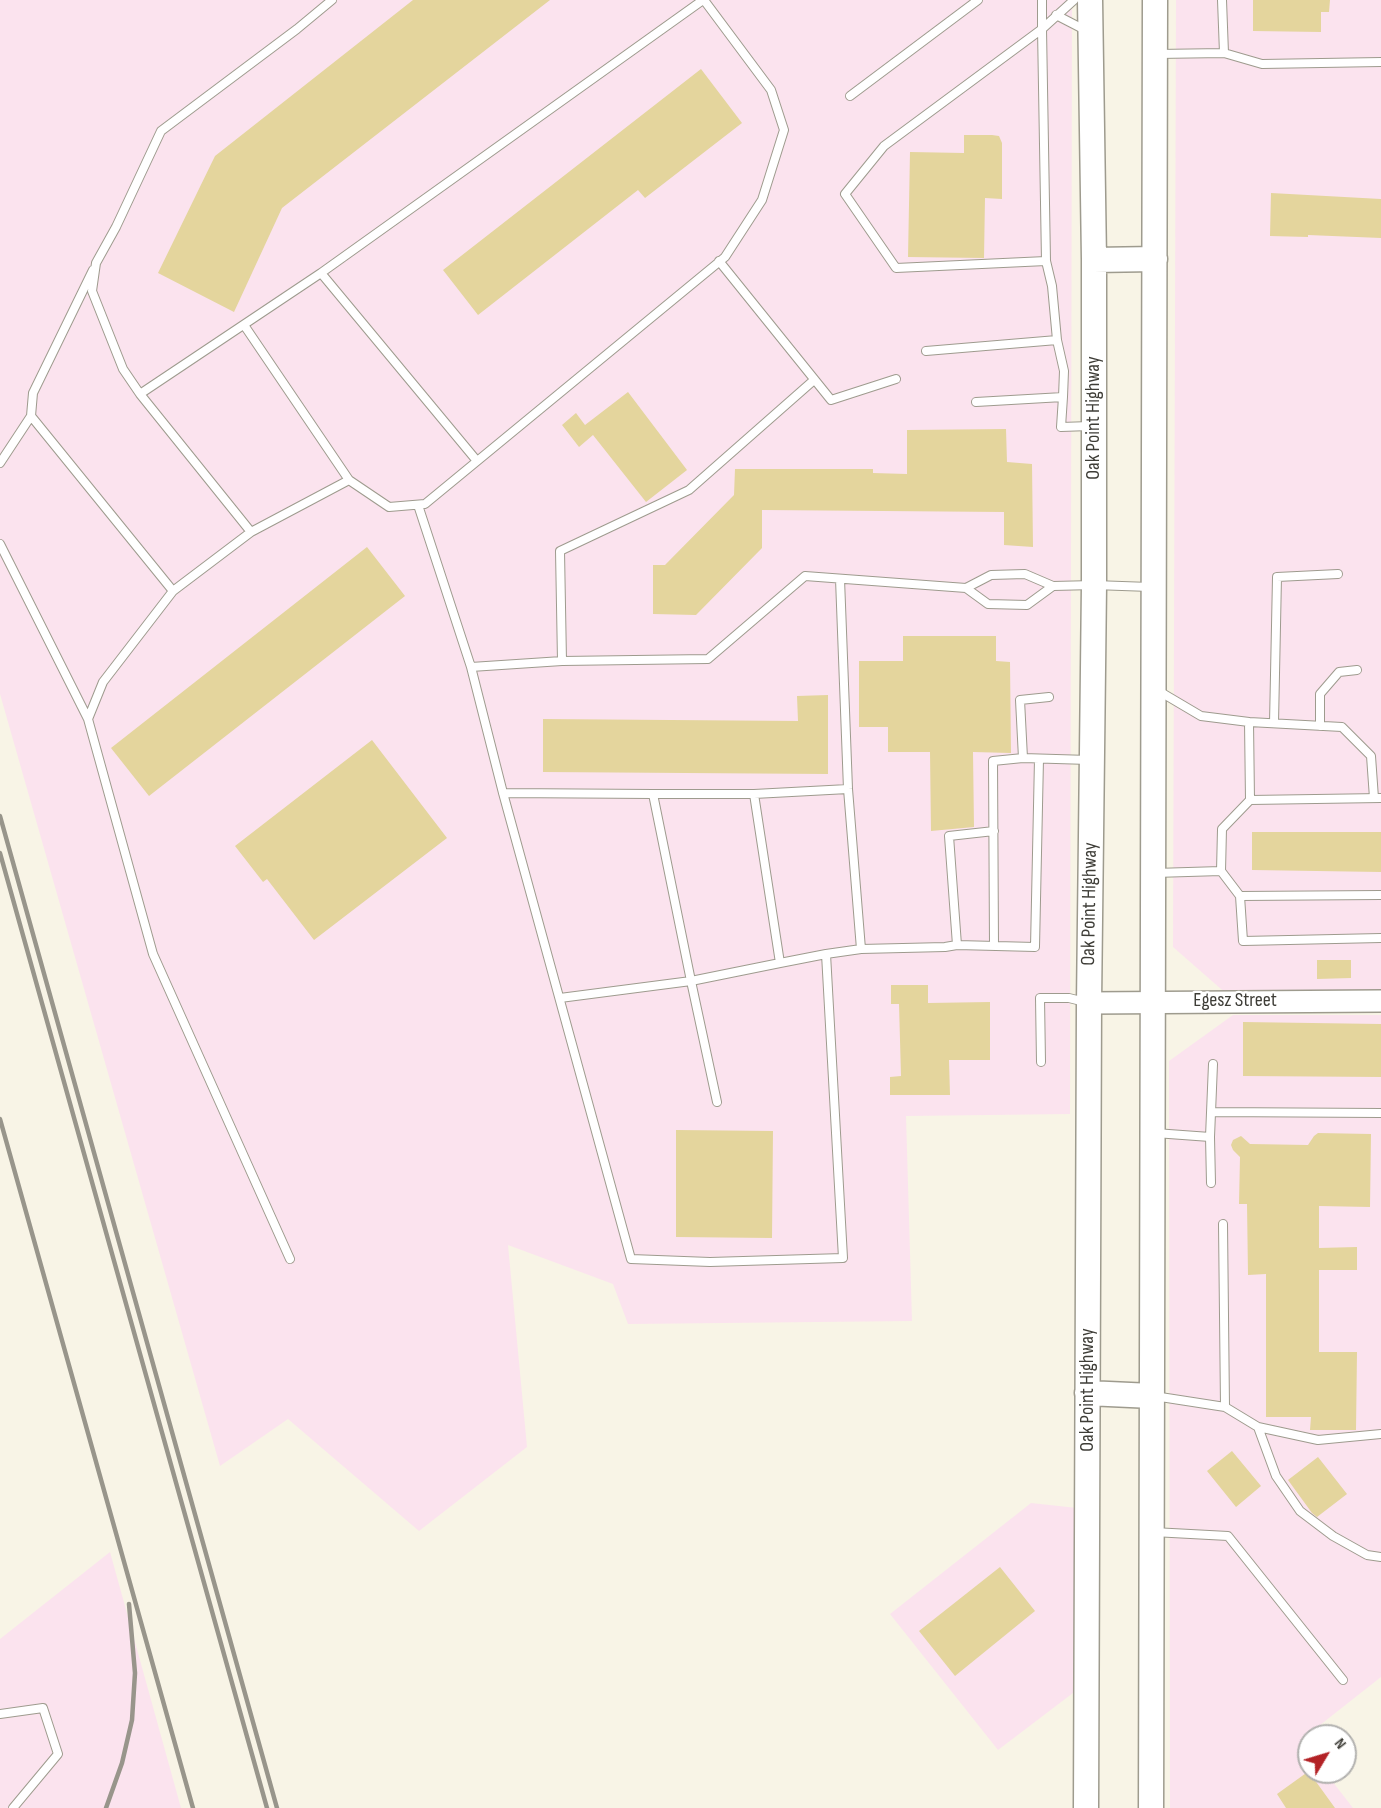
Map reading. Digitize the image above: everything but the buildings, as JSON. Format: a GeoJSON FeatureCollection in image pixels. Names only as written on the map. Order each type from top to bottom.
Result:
{"type":"FeatureCollection","features":[{"type":"Feature","properties":{"kind":"main road","name":"Oak Point Highway"},"geometry":{"type":"LineString","coordinates":[[1086,1808],[1089,1004],[1094,585],[1094,260],[1090,0]]}},
{"type":"Feature","properties":{"kind":"main road"},"geometry":{"type":"LineString","coordinates":[[1151,1808],[1155,0]]}},
{"type":"Feature","properties":{"kind":"main road"},"geometry":{"type":"LineString","coordinates":[[1094,260],[1155,259]]}},
{"type":"Feature","properties":{"kind":"main road"},"geometry":{"type":"LineString","coordinates":[[1088,1393],[1152,1396]]}},
{"type":"Feature","properties":{"kind":"street","name":"Egesz Street"},"geometry":{"type":"LineString","coordinates":[[1089,1004],[1381,1001]]}},
{"type":"Feature","properties":{"kind":"lane"},"geometry":{"type":"LineString","coordinates":[[0,463],[31,416],[33,393],[161,131],[332,0]]}},
{"type":"Feature","properties":{"kind":"lane"},"geometry":{"type":"LineString","coordinates":[[140,394],[321,273],[704,0],[771,90],[783,130],[762,200],[725,257],[425,504],[389,507],[349,480],[244,325]]}},
{"type":"Feature","properties":{"kind":"lane"},"geometry":{"type":"LineString","coordinates":[[850,96],[978,0]]}},
{"type":"Feature","properties":{"kind":"lane"},"geometry":{"type":"LineString","coordinates":[[1042,0],[1046,261],[1052,286],[1057,340],[1064,371],[1061,427],[1094,426]]}},
{"type":"Feature","properties":{"kind":"lane"},"geometry":{"type":"LineString","coordinates":[[1046,261],[896,268],[845,194],[884,146],[1042,29],[1074,0]]}},
{"type":"Feature","properties":{"kind":"lane"},"geometry":{"type":"LineString","coordinates":[[1222,0],[1224,53]]}},
{"type":"Feature","properties":{"kind":"lane"},"geometry":{"type":"LineString","coordinates":[[1056,15],[1089,32]]}},
{"type":"Feature","properties":{"kind":"lane"},"geometry":{"type":"LineString","coordinates":[[1155,54],[1224,53],[1262,63],[1381,62]]}},
{"type":"Feature","properties":{"kind":"lane"},"geometry":{"type":"LineString","coordinates":[[719,261],[831,400],[896,379]]}},
{"type":"Feature","properties":{"kind":"lane"},"geometry":{"type":"LineString","coordinates":[[96,264],[92,291],[123,369],[140,394],[251,532]]}},
{"type":"Feature","properties":{"kind":"lane"},"geometry":{"type":"LineString","coordinates":[[321,273],[477,461]]}},
{"type":"Feature","properties":{"kind":"lane"},"geometry":{"type":"LineString","coordinates":[[926,351],[1057,340]]}},
{"type":"Feature","properties":{"kind":"lane"},"geometry":{"type":"LineString","coordinates":[[562,661],[560,550],[689,490],[814,380]]}},
{"type":"Feature","properties":{"kind":"lane"},"geometry":{"type":"LineString","coordinates":[[976,402],[1063,397]]}},
{"type":"Feature","properties":{"kind":"lane"},"geometry":{"type":"LineString","coordinates":[[31,416],[173,591]]}},
{"type":"Feature","properties":{"kind":"lane"},"geometry":{"type":"LineString","coordinates":[[88,718],[104,682],[173,591],[251,532],[349,480]]}},
{"type":"Feature","properties":{"kind":"lane"},"geometry":{"type":"LineString","coordinates":[[418,505],[471,667],[584,1092],[632,1258],[710,1262],[843,1258],[826,954]]}},
{"type":"Feature","properties":{"kind":"lane"},"geometry":{"type":"LineString","coordinates":[[0,544],[88,718],[153,954],[290,1258]]}},
{"type":"Feature","properties":{"kind":"lane"},"geometry":{"type":"LineString","coordinates":[[471,667],[562,661],[708,659],[805,576],[966,588],[991,575],[1025,574],[1053,586],[1155,587]]}},
{"type":"Feature","properties":{"kind":"lane"},"geometry":{"type":"LineString","coordinates":[[1274,723],[1277,577],[1338,574]]}},
{"type":"Feature","properties":{"kind":"lane"},"geometry":{"type":"LineString","coordinates":[[840,579],[848,789],[861,949]]}},
{"type":"Feature","properties":{"kind":"lane"},"geometry":{"type":"LineString","coordinates":[[966,588],[988,604],[1027,604],[1053,586]]}},
{"type":"Feature","properties":{"kind":"lane"},"geometry":{"type":"LineString","coordinates":[[1320,726],[1320,694],[1339,672],[1357,670]]}},
{"type":"Feature","properties":{"kind":"lane"},"geometry":{"type":"LineString","coordinates":[[1155,688],[1201,716],[1249,722],[1342,727],[1371,756],[1378,798],[1250,800]]}},
{"type":"Feature","properties":{"kind":"lane"},"geometry":{"type":"LineString","coordinates":[[1023,758],[1020,700],[1049,697]]}},
{"type":"Feature","properties":{"kind":"lane"},"geometry":{"type":"LineString","coordinates":[[1249,722],[1250,800],[1222,829],[1221,871],[1240,896],[1243,941],[1381,939]]}},
{"type":"Feature","properties":{"kind":"lane"},"geometry":{"type":"LineString","coordinates":[[994,946],[993,761],[1023,758],[1092,760]]}},
{"type":"Feature","properties":{"kind":"lane"},"geometry":{"type":"LineString","coordinates":[[560,998],[691,981],[861,949],[957,945],[1035,947],[1039,759]]}},
{"type":"Feature","properties":{"kind":"lane"},"geometry":{"type":"LineString","coordinates":[[503,793],[753,794],[848,789]]}},
{"type":"Feature","properties":{"kind":"lane"},"geometry":{"type":"LineString","coordinates":[[653,794],[717,1102]]}},
{"type":"Feature","properties":{"kind":"lane"},"geometry":{"type":"LineString","coordinates":[[753,794],[780,963]]}},
{"type":"Feature","properties":{"kind":"lane"},"geometry":{"type":"LineString","coordinates":[[957,945],[950,836],[994,831]]}},
{"type":"Feature","properties":{"kind":"lane"},"geometry":{"type":"LineString","coordinates":[[1153,873],[1221,871]]}},
{"type":"Feature","properties":{"kind":"lane"},"geometry":{"type":"LineString","coordinates":[[1240,896],[1381,895]]}},
{"type":"Feature","properties":{"kind":"lane"},"geometry":{"type":"LineString","coordinates":[[1041,1062],[1040,998],[1069,998],[1089,1004]]}},
{"type":"Feature","properties":{"kind":"lane"},"geometry":{"type":"LineString","coordinates":[[1211,1184],[1213,1064]]}},
{"type":"Feature","properties":{"kind":"lane"},"geometry":{"type":"LineString","coordinates":[[1211,1112],[1381,1113]]}},
{"type":"Feature","properties":{"kind":"lane"},"geometry":{"type":"LineString","coordinates":[[1153,1133],[1210,1137]]}},
{"type":"Feature","properties":{"kind":"lane"},"geometry":{"type":"LineString","coordinates":[[1223,1224],[1225,1407]]}},
{"type":"Feature","properties":{"kind":"lane"},"geometry":{"type":"LineString","coordinates":[[1152,1396],[1225,1407],[1258,1427],[1318,1440],[1381,1434]]}},
{"type":"Feature","properties":{"kind":"lane"},"geometry":{"type":"LineString","coordinates":[[1258,1427],[1276,1476],[1300,1511],[1333,1536],[1367,1555],[1381,1557]]}},
{"type":"Feature","properties":{"kind":"lane"},"geometry":{"type":"LineString","coordinates":[[1152,1532],[1228,1536],[1343,1680]]}},
{"type":"Feature","properties":{"kind":"lane"},"geometry":{"type":"LineString","coordinates":[[0,1714],[43,1708],[58,1754],[13,1808]]}},
{"type":"Feature","properties":{"kind":"shaded area"},"geometry":{"type":"Polygon","coordinates":[[[0,0],[1072,0],[1070,1114],[906,1116],[912,1321],[628,1324],[613,1284],[508,1245],[527,1447],[419,1531],[288,1419],[220,1466],[0,694],[0,0]]]}},
{"type":"Feature","properties":{"kind":"shaded area"},"geometry":{"type":"Polygon","coordinates":[[[1176,0],[1381,0],[1381,997],[1229,996],[1173,947],[1176,0]]]}},
{"type":"Feature","properties":{"kind":"shaded area"},"geometry":{"type":"Polygon","coordinates":[[[1233,1015],[1381,1015],[1381,1677],[1321,1724],[1297,1724],[1297,1784],[1334,1784],[1353,1808],[1170,1808],[1169,1061],[1233,1015]]]}},
{"type":"Feature","properties":{"kind":"shaded area"},"geometry":{"type":"Polygon","coordinates":[[[1031,1503],[1077,1508],[1073,1693],[998,1750],[890,1614],[1031,1503]]]}},
{"type":"Feature","properties":{"kind":"shaded area"},"geometry":{"type":"Polygon","coordinates":[[[110,1552],[181,1808],[0,1808],[0,1639],[110,1552]]]}},
{"type":"Feature","properties":{"kind":"railway"},"geometry":{"type":"LineString","coordinates":[[0,816],[277,1808]]}},
{"type":"Feature","properties":{"kind":"railway"},"geometry":{"type":"LineString","coordinates":[[0,853],[267,1808]]}},
{"type":"Feature","properties":{"kind":"railway"},"geometry":{"type":"LineString","coordinates":[[0,1119],[193,1808]]}},
{"type":"Feature","properties":{"kind":"railway"},"geometry":{"type":"LineString","coordinates":[[106,1808],[122,1763],[132,1720],[135,1673],[129,1604]]}}]}
